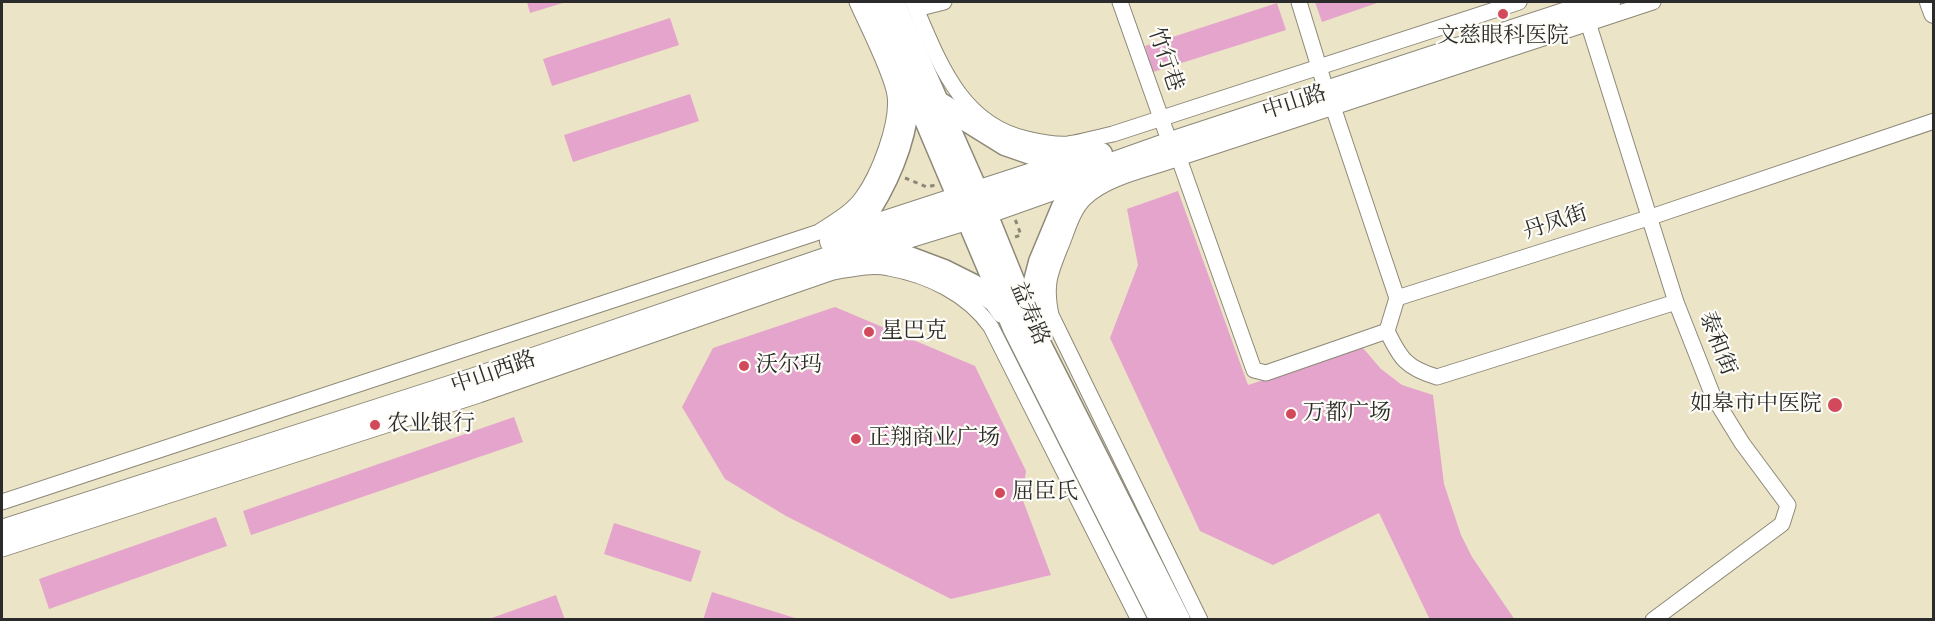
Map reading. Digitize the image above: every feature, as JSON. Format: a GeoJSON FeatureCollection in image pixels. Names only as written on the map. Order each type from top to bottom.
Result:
{"type":"FeatureCollection","features":[{"type":"Feature","properties":{"kind":"main road","name":"益寿路"},"geometry":{"type":"LineString","coordinates":[[876,2],[909,80],[972,204]]}},
{"type":"Feature","properties":{"kind":"main road","name":"益寿路"},"geometry":{"type":"LineString","coordinates":[[893,2],[938,103],[972,204],[1025,331],[1161,620]]}},
{"type":"Feature","properties":{"kind":"main road","name":"中山路"},"geometry":{"type":"LineString","coordinates":[[972,204],[1326,87],[1585,9]]}},
{"type":"Feature","properties":{"kind":"main road"},"geometry":{"type":"LineString","coordinates":[[909,80],[904,134],[868,212],[846,245],[896,253],[944,271],[972,285],[995,301],[1025,331]]}},
{"type":"Feature","properties":{"kind":"main road"},"geometry":{"type":"LineString","coordinates":[[938,103],[1005,144],[1034,154],[1100,163]]}},
{"type":"Feature","properties":{"kind":"main road"},"geometry":{"type":"LineString","coordinates":[[1025,331],[1040,262],[1063,207],[1077,186],[1100,163]]}},
{"type":"Feature","properties":{"kind":"main road","name":"中山西路"},"geometry":{"type":"LineString","coordinates":[[2,517],[972,204]]}},
{"type":"Feature","properties":{"kind":"main road","name":"中山西路"},"geometry":{"type":"LineString","coordinates":[[2,533],[472,382],[846,245]]}},
{"type":"Feature","properties":{"kind":"main road","name":"益寿路"},"geometry":{"type":"LineString","coordinates":[[1025,331],[1179,620]]}},
{"type":"Feature","properties":{"kind":"street"},"geometry":{"type":"LineString","coordinates":[[2,502],[819,232],[848,213],[863,198],[892,135],[896,115],[895,93],[857,2]]}},
{"type":"Feature","properties":{"kind":"street"},"geometry":{"type":"LineString","coordinates":[[945,2],[915,5],[954,90],[969,108],[1008,135],[1066,144],[1113,134],[1170,138]]}},
{"type":"Feature","properties":{"kind":"street","name":"竹行巷"},"geometry":{"type":"LineString","coordinates":[[1120,2],[1254,370],[1266,373],[1386,331]]}},
{"type":"Feature","properties":{"kind":"street"},"geometry":{"type":"LineString","coordinates":[[1299,2],[1397,298],[1386,331],[1400,358],[1418,372],[1437,377],[1676,302]]}},
{"type":"Feature","properties":{"kind":"street"},"geometry":{"type":"LineString","coordinates":[[1326,87],[1519,2]]}},
{"type":"Feature","properties":{"kind":"street"},"geometry":{"type":"LineString","coordinates":[[1585,9],[1653,2]]}},
{"type":"Feature","properties":{"kind":"street"},"geometry":{"type":"LineString","coordinates":[[1930,2],[1934,13]]}},
{"type":"Feature","properties":{"kind":"street","name":"泰和街"},"geometry":{"type":"LineString","coordinates":[[1585,9],[1676,302],[1713,396],[1742,443],[1788,505],[1782,524],[1653,620]]}},
{"type":"Feature","properties":{"kind":"street","name":"丹凤街"},"geometry":{"type":"LineString","coordinates":[[1397,298],[1651,217],[1934,121]]}},
{"type":"Feature","properties":{"kind":"street"},"geometry":{"type":"LineString","coordinates":[[1170,138],[1084,199],[1071,220],[1051,269],[1046,291],[1051,315],[1070,357],[1200,620]]}},
{"type":"Feature","properties":{"kind":"street"},"geometry":{"type":"LineString","coordinates":[[2,549],[479,395],[833,272],[888,267],[936,283],[966,299],[980,310],[991,327],[1139,620]]}},
{"type":"Feature","properties":{"kind":"building"},"geometry":{"type":"Polygon","coordinates":[[[527,2],[566,2],[530,13],[527,2]]]}},
{"type":"Feature","properties":{"kind":"building"},"geometry":{"type":"Polygon","coordinates":[[[1315,2],[1380,2],[1322,22],[1315,2]]]}},
{"type":"Feature","properties":{"kind":"building"},"geometry":{"type":"Polygon","coordinates":[[[1277,3],[1286,30],[1153,72],[1145,46],[1277,3]]]}},
{"type":"Feature","properties":{"kind":"building"},"geometry":{"type":"Polygon","coordinates":[[[670,18],[679,45],[552,86],[543,59],[670,18]]]}},
{"type":"Feature","properties":{"kind":"building"},"geometry":{"type":"Polygon","coordinates":[[[690,94],[699,121],[573,162],[564,135],[690,94]]]}},
{"type":"Feature","properties":{"kind":"building","name":"万都广场"},"geometry":{"type":"Polygon","coordinates":[[[1178,191],[1248,385],[1363,348],[1381,369],[1402,385],[1433,395],[1444,484],[1461,535],[1472,557],[1515,620],[1430,620],[1379,513],[1273,565],[1200,531],[1110,338],[1138,265],[1127,209],[1178,191]]]}},
{"type":"Feature","properties":{"kind":"building","name":"正翔商业广场"},"geometry":{"type":"Polygon","coordinates":[[[835,307],[975,366],[1026,471],[1022,498],[1051,575],[951,599],[786,516],[725,479],[682,407],[713,348],[835,307]]]}},
{"type":"Feature","properties":{"kind":"building"},"geometry":{"type":"Polygon","coordinates":[[[514,417],[523,442],[251,535],[243,511],[514,417]]]}},
{"type":"Feature","properties":{"kind":"building"},"geometry":{"type":"Polygon","coordinates":[[[216,517],[227,546],[49,609],[39,579],[216,517]]]}},
{"type":"Feature","properties":{"kind":"building"},"geometry":{"type":"Polygon","coordinates":[[[614,523],[701,551],[691,582],[604,554],[614,523]]]}},
{"type":"Feature","properties":{"kind":"building"},"geometry":{"type":"Polygon","coordinates":[[[712,592],[798,619],[798,620],[703,620],[712,592]]]}},
{"type":"Feature","properties":{"kind":"building"},"geometry":{"type":"Polygon","coordinates":[[[556,595],[565,620],[489,620],[489,619],[556,595]]]}},
{"type":"Feature","properties":{"kind":"place","name":"文慈眼科医院"},"geometry":{"type":"Point","coordinates":[1503,14]}},
{"type":"Feature","properties":{"kind":"place","name":"星巴克"},"geometry":{"type":"Point","coordinates":[869,332]}},
{"type":"Feature","properties":{"kind":"place","name":"沃尔玛"},"geometry":{"type":"Point","coordinates":[744,366]}},
{"type":"Feature","properties":{"kind":"place","name":"如皋市中医院"},"geometry":{"type":"Point","coordinates":[1835,405]}},
{"type":"Feature","properties":{"kind":"place","name":"万都广场"},"geometry":{"type":"Point","coordinates":[1291,414]}},
{"type":"Feature","properties":{"kind":"place","name":"农业银行"},"geometry":{"type":"Point","coordinates":[375,425]}},
{"type":"Feature","properties":{"kind":"place","name":"正翔商业广场"},"geometry":{"type":"Point","coordinates":[856,439]}},
{"type":"Feature","properties":{"kind":"place","name":"屈臣氏"},"geometry":{"type":"Point","coordinates":[1000,493]}}]}
